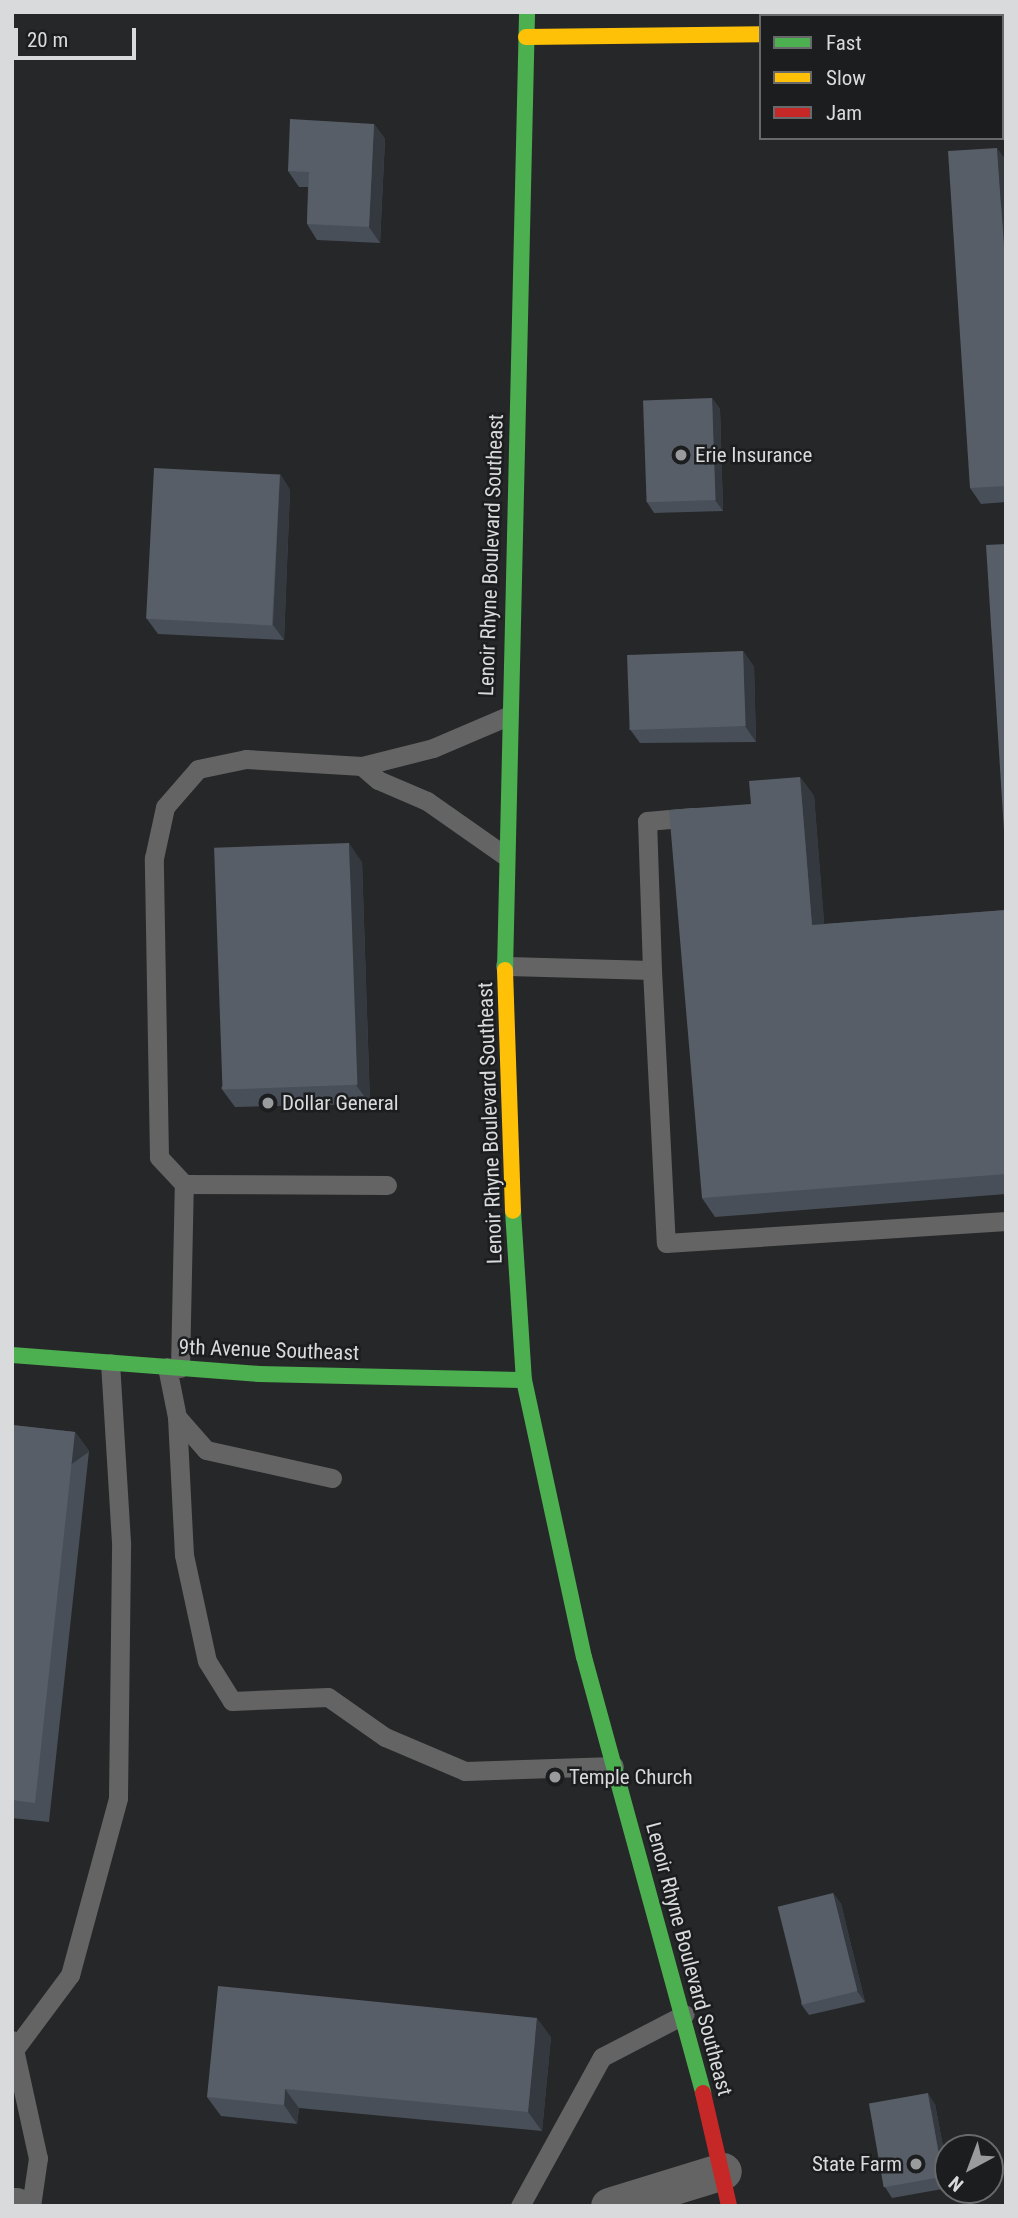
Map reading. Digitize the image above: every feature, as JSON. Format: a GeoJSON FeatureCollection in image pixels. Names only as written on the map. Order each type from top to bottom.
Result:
{"type":"FeatureCollection","features":[{"type":"Feature","properties":{"kind":"main road","name":"Lenoir Rhyne Boulevard Southeast"},"geometry":{"type":"LineString","coordinates":[[527,12],[504,855],[505,966],[524,1380],[614,1766],[685,2014],[726,2188]]}},
{"type":"Feature","properties":{"kind":"main road"},"geometry":{"type":"LineString","coordinates":[[526,37],[759,34]]}},
{"type":"Feature","properties":{"kind":"main road","name":"9th Avenue Southeast"},"geometry":{"type":"LineString","coordinates":[[12,1355],[174,1368],[524,1380]]}},
{"type":"Feature","properties":{"kind":"street"},"geometry":{"type":"LineString","coordinates":[[609,2206],[726,2188]]}},
{"type":"Feature","properties":{"kind":"lane"},"geometry":{"type":"LineString","coordinates":[[508,716],[433,748],[362,765],[246,759],[198,769],[165,807],[154,858],[159,1157],[184,1184],[174,1368],[184,1555],[206,1661],[232,1701],[328,1697],[386,1737],[465,1771],[614,1766]]}},
{"type":"Feature","properties":{"kind":"lane"},"geometry":{"type":"LineString","coordinates":[[362,765],[378,780],[428,801],[504,855]]}},
{"type":"Feature","properties":{"kind":"lane"},"geometry":{"type":"LineString","coordinates":[[710,816],[647,821],[666,1243],[1006,1221]]}},
{"type":"Feature","properties":{"kind":"lane"},"geometry":{"type":"LineString","coordinates":[[505,966],[652,970]]}},
{"type":"Feature","properties":{"kind":"lane"},"geometry":{"type":"LineString","coordinates":[[184,1184],[387,1185]]}},
{"type":"Feature","properties":{"kind":"lane"},"geometry":{"type":"LineString","coordinates":[[31,2206],[38,2158],[15,2043],[70,1975],[118,1798],[116,1463],[110,1363]]}},
{"type":"Feature","properties":{"kind":"lane"},"geometry":{"type":"LineString","coordinates":[[177,1417],[206,1450],[332,1478]]}},
{"type":"Feature","properties":{"kind":"lane"},"geometry":{"type":"LineString","coordinates":[[520,2206],[602,2057],[685,2014]]}},
{"type":"Feature","properties":{"kind":"building"},"geometry":{"type":"Polygon","coordinates":[[[290,119],[374,124],[369,227],[307,224],[309,172],[288,171],[290,119]]]}},
{"type":"Feature","properties":{"kind":"building"},"geometry":{"type":"Polygon","coordinates":[[[997,148],[1006,276],[1006,486],[970,488],[948,151],[997,148]]]}},
{"type":"Feature","properties":{"kind":"building"},"geometry":{"type":"Polygon","coordinates":[[[712,398],[716,500],[647,502],[643,400],[712,398]]]}},
{"type":"Feature","properties":{"kind":"building"},"geometry":{"type":"Polygon","coordinates":[[[154,468],[280,475],[272,625],[146,619],[154,468]]]}},
{"type":"Feature","properties":{"kind":"building"},"geometry":{"type":"Polygon","coordinates":[[[1006,544],[1006,863],[986,545],[1006,544]]]}},
{"type":"Feature","properties":{"kind":"building"},"geometry":{"type":"Polygon","coordinates":[[[743,651],[746,726],[630,730],[627,655],[743,651]]]}},
{"type":"Feature","properties":{"kind":"building"},"geometry":{"type":"Polygon","coordinates":[[[800,777],[812,925],[1006,910],[1006,1174],[702,1198],[669,810],[751,804],[749,781],[800,777]]]}},
{"type":"Feature","properties":{"kind":"building"},"geometry":{"type":"Polygon","coordinates":[[[349,843],[357,1085],[223,1090],[214,848],[349,843]]]}},
{"type":"Feature","properties":{"kind":"building"},"geometry":{"type":"Polygon","coordinates":[[[12,1425],[75,1432],[35,1803],[12,1800],[12,1425]]]}},
{"type":"Feature","properties":{"kind":"building"},"geometry":{"type":"Polygon","coordinates":[[[833,1893],[857,1991],[802,2005],[778,1907],[833,1893]]]}},
{"type":"Feature","properties":{"kind":"building"},"geometry":{"type":"Polygon","coordinates":[[[218,1986],[537,2018],[528,2112],[285,2089],[284,2105],[207,2097],[218,1986]]]}},
{"type":"Feature","properties":{"kind":"building"},"geometry":{"type":"Polygon","coordinates":[[[928,2093],[935,2134],[934,2178],[884,2187],[869,2103],[928,2093]]]}},
{"type":"Feature","properties":{"kind":"traffic: fast"},"geometry":{"type":"LineString","coordinates":[[505,970],[527,12]]}},
{"type":"Feature","properties":{"kind":"traffic: fast"},"geometry":{"type":"LineString","coordinates":[[513,1211],[524,1380],[584,1657],[703,2093]]}},
{"type":"Feature","properties":{"kind":"traffic: fast"},"geometry":{"type":"LineString","coordinates":[[12,1355],[259,1374],[524,1380]]}},
{"type":"Feature","properties":{"kind":"traffic: slow"},"geometry":{"type":"LineString","coordinates":[[526,37],[759,34]]}},
{"type":"Feature","properties":{"kind":"traffic: slow"},"geometry":{"type":"LineString","coordinates":[[505,970],[513,1211]]}},
{"type":"Feature","properties":{"kind":"traffic: jam"},"geometry":{"type":"LineString","coordinates":[[703,2093],[729,2206]]}},
{"type":"Feature","properties":{"kind":"place","name":"Erie Insurance"},"geometry":{"type":"Point","coordinates":[681,455]}},
{"type":"Feature","properties":{"kind":"place","name":"Dollar General"},"geometry":{"type":"Point","coordinates":[268,1103]}},
{"type":"Feature","properties":{"kind":"place","name":"Temple Church"},"geometry":{"type":"Point","coordinates":[555,1777]}},
{"type":"Feature","properties":{"kind":"place","name":"State Farm"},"geometry":{"type":"Point","coordinates":[916,2164]}}]}
